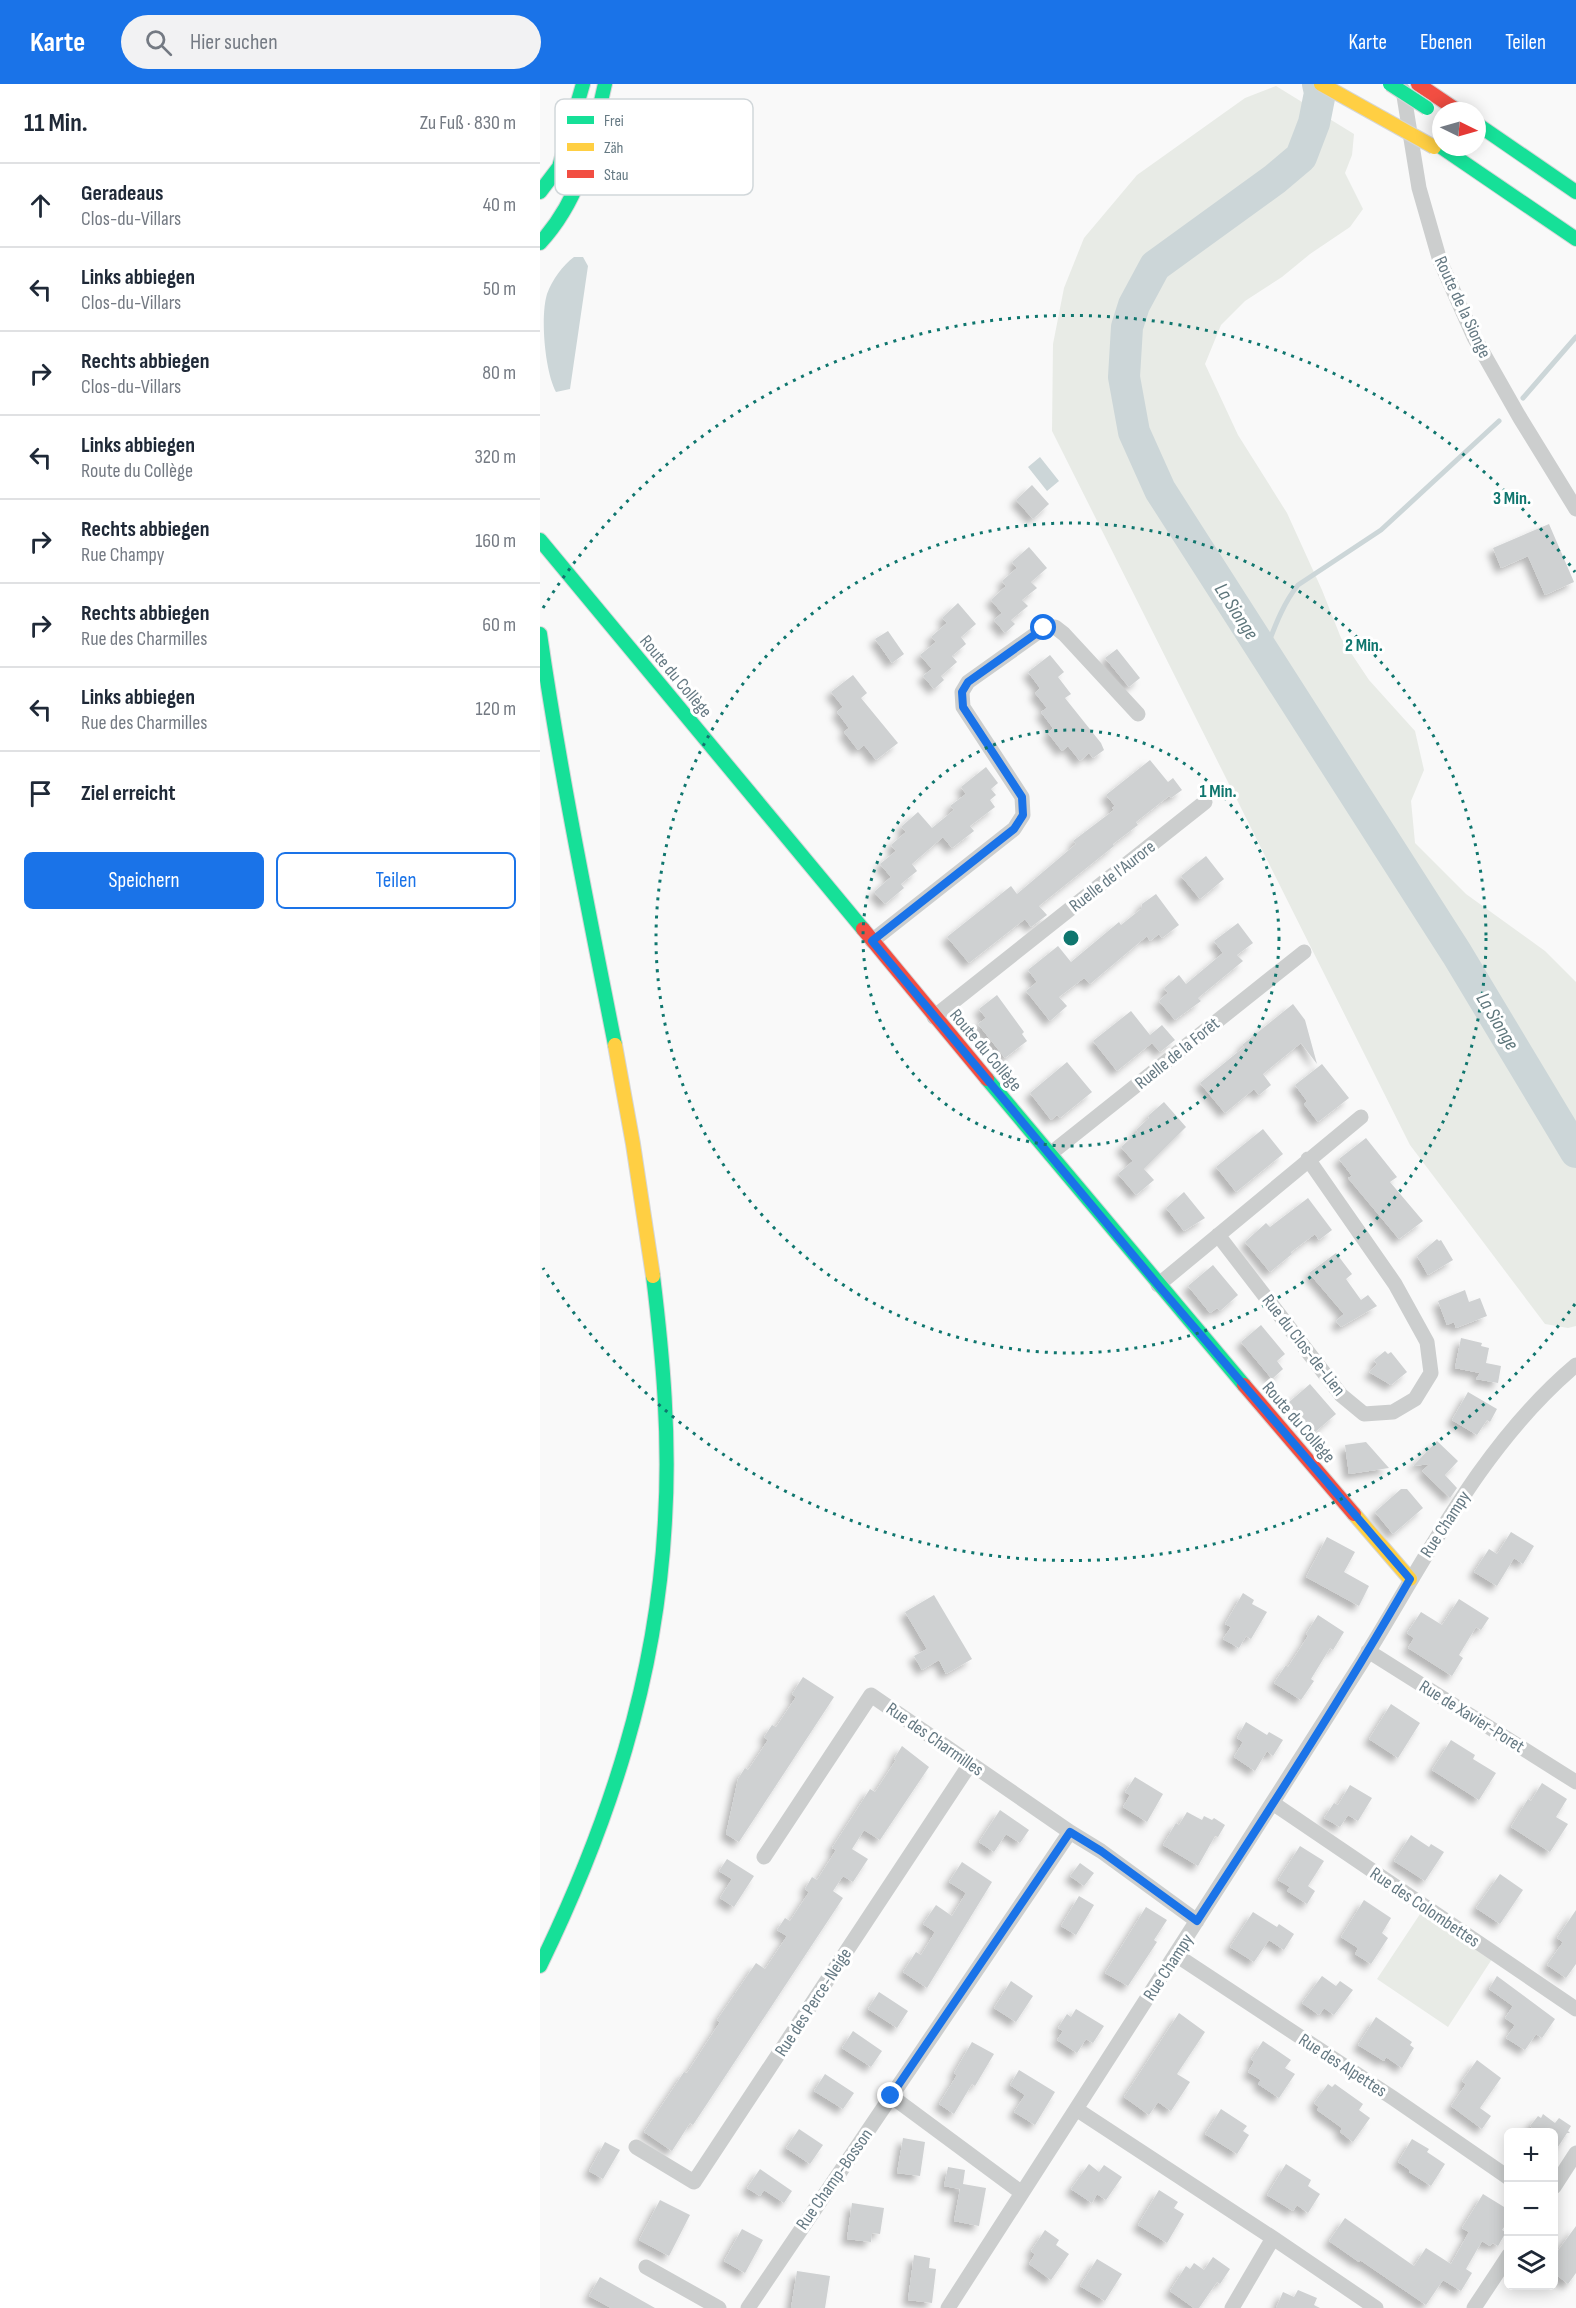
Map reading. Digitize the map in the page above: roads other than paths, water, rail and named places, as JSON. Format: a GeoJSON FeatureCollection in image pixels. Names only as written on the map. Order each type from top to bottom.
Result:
{"type":"FeatureCollection","features":[{"type":"Feature","properties":{"kind":"main road"},"geometry":{"type":"LineString","coordinates":[[579,99],[583,84]]}},
{"type":"Feature","properties":{"kind":"main road"},"geometry":{"type":"LineString","coordinates":[[601,99],[605,84]]}},
{"type":"Feature","properties":{"kind":"main road"},"geometry":{"type":"LineString","coordinates":[[1321,84],[1432,142]]}},
{"type":"Feature","properties":{"kind":"main road"},"geometry":{"type":"LineString","coordinates":[[1348,84],[1432,142]]}},
{"type":"Feature","properties":{"kind":"main road"},"geometry":{"type":"LineString","coordinates":[[1390,84],[1432,112]]}},
{"type":"Feature","properties":{"kind":"main road"},"geometry":{"type":"LineString","coordinates":[[1422,86],[1445,102]]}},
{"type":"Feature","properties":{"kind":"main road"},"geometry":{"type":"LineString","coordinates":[[1486,130],[1576,192]]}},
{"type":"Feature","properties":{"kind":"main road"},"geometry":{"type":"LineString","coordinates":[[1454,156],[1576,239]]}},
{"type":"Feature","properties":{"kind":"main road"},"geometry":{"type":"LineString","coordinates":[[540,192],[555,172]]}},
{"type":"Feature","properties":{"kind":"main road"},"geometry":{"type":"LineString","coordinates":[[540,243],[566,210],[574,195]]}},
{"type":"Feature","properties":{"kind":"main road","name":"Route du Collège"},"geometry":{"type":"LineString","coordinates":[[540,540],[1158,1285],[1410,1579]]}},
{"type":"Feature","properties":{"kind":"main road"},"geometry":{"type":"LineString","coordinates":[[540,634],[560,776],[621,1080],[649,1242],[658,1323],[667,1453],[658,1598],[635,1723],[603,1827],[570,1909],[540,1966]]}},
{"type":"Feature","properties":{"kind":"street","name":"Route de la Sionge"},"geometry":{"type":"LineString","coordinates":[[1403,84],[1404,105],[1419,188],[1440,261],[1474,338],[1576,509]]}},
{"type":"Feature","properties":{"kind":"street"},"geometry":{"type":"LineString","coordinates":[[872,941],[1014,829],[1023,815],[1022,797],[963,707],[962,692],[968,682],[1044,628],[1054,627],[1064,634],[1138,714]]}},
{"type":"Feature","properties":{"kind":"street","name":"Ruelle de l'Aurore"},"geometry":{"type":"LineString","coordinates":[[934,1017],[1205,802]]}},
{"type":"Feature","properties":{"kind":"street","name":"Ruelle de la Forêt"},"geometry":{"type":"LineString","coordinates":[[1050,1154],[1304,952]]}},
{"type":"Feature","properties":{"kind":"street"},"geometry":{"type":"LineString","coordinates":[[1158,1285],[1361,1117]]}},
{"type":"Feature","properties":{"kind":"street","name":"Rue du Clos-de-Lien"},"geometry":{"type":"LineString","coordinates":[[1218,1235],[1341,1395],[1364,1414],[1393,1412],[1415,1399],[1431,1373],[1427,1342],[1395,1284],[1308,1159]]}},
{"type":"Feature","properties":{"kind":"street","name":"Rue Champy"},"geometry":{"type":"LineString","coordinates":[[1076,2109],[1274,1804],[1466,1491],[1503,1440],[1576,1365]]}},
{"type":"Feature","properties":{"kind":"street","name":"Rue de Xavier-Poret"},"geometry":{"type":"LineString","coordinates":[[1368,1651],[1576,1782]]}},
{"type":"Feature","properties":{"kind":"street","name":"Rue des Charmilles"},"geometry":{"type":"LineString","coordinates":[[764,1857],[871,1695],[1101,1851],[1197,1921]]}},
{"type":"Feature","properties":{"kind":"street","name":"Rue des Perce-Neige"},"geometry":{"type":"LineString","coordinates":[[636,2147],[694,2182],[970,1764]]}},
{"type":"Feature","properties":{"kind":"street","name":"Rue des Colombettes"},"geometry":{"type":"LineString","coordinates":[[1274,1804],[1576,2009]]}},
{"type":"Feature","properties":{"kind":"street"},"geometry":{"type":"LineString","coordinates":[[1022,2193],[891,2096],[1070,1832]]}},
{"type":"Feature","properties":{"kind":"street","name":"Rue des Alpettes"},"geometry":{"type":"LineString","coordinates":[[1176,1955],[1394,2097],[1504,2174]]}},
{"type":"Feature","properties":{"kind":"street","name":"Rue Champ-Bosson"},"geometry":{"type":"LineString","coordinates":[[748,2308],[891,2096]]}},
{"type":"Feature","properties":{"kind":"street"},"geometry":{"type":"LineString","coordinates":[[948,2308],[1076,2109],[1376,2308]]}},
{"type":"Feature","properties":{"kind":"street"},"geometry":{"type":"LineString","coordinates":[[1557,2182],[1576,2153]]}},
{"type":"Feature","properties":{"kind":"street"},"geometry":{"type":"LineString","coordinates":[[1232,2308],[1273,2238]]}},
{"type":"Feature","properties":{"kind":"street"},"geometry":{"type":"LineString","coordinates":[[1474,2308],[1504,2263]]}},
{"type":"Feature","properties":{"kind":"street"},"geometry":{"type":"LineString","coordinates":[[646,2267],[719,2308]]}},
{"type":"Feature","properties":{"kind":"waterway","name":"La Sionge"},"geometry":{"type":"LineString","coordinates":[[1318,84],[1320,93],[1314,123],[1301,157],[1275,179],[1155,266],[1134,305],[1127,327],[1124,377],[1134,432],[1160,490],[1457,954],[1576,1152]]}},
{"type":"Feature","properties":{"kind":"waterway"},"geometry":{"type":"LineString","coordinates":[[1523,398],[1576,337]]}},
{"type":"Feature","properties":{"kind":"waterway"},"geometry":{"type":"LineString","coordinates":[[1265,652],[1283,609],[1298,585],[1381,530],[1499,421]]}}]}
